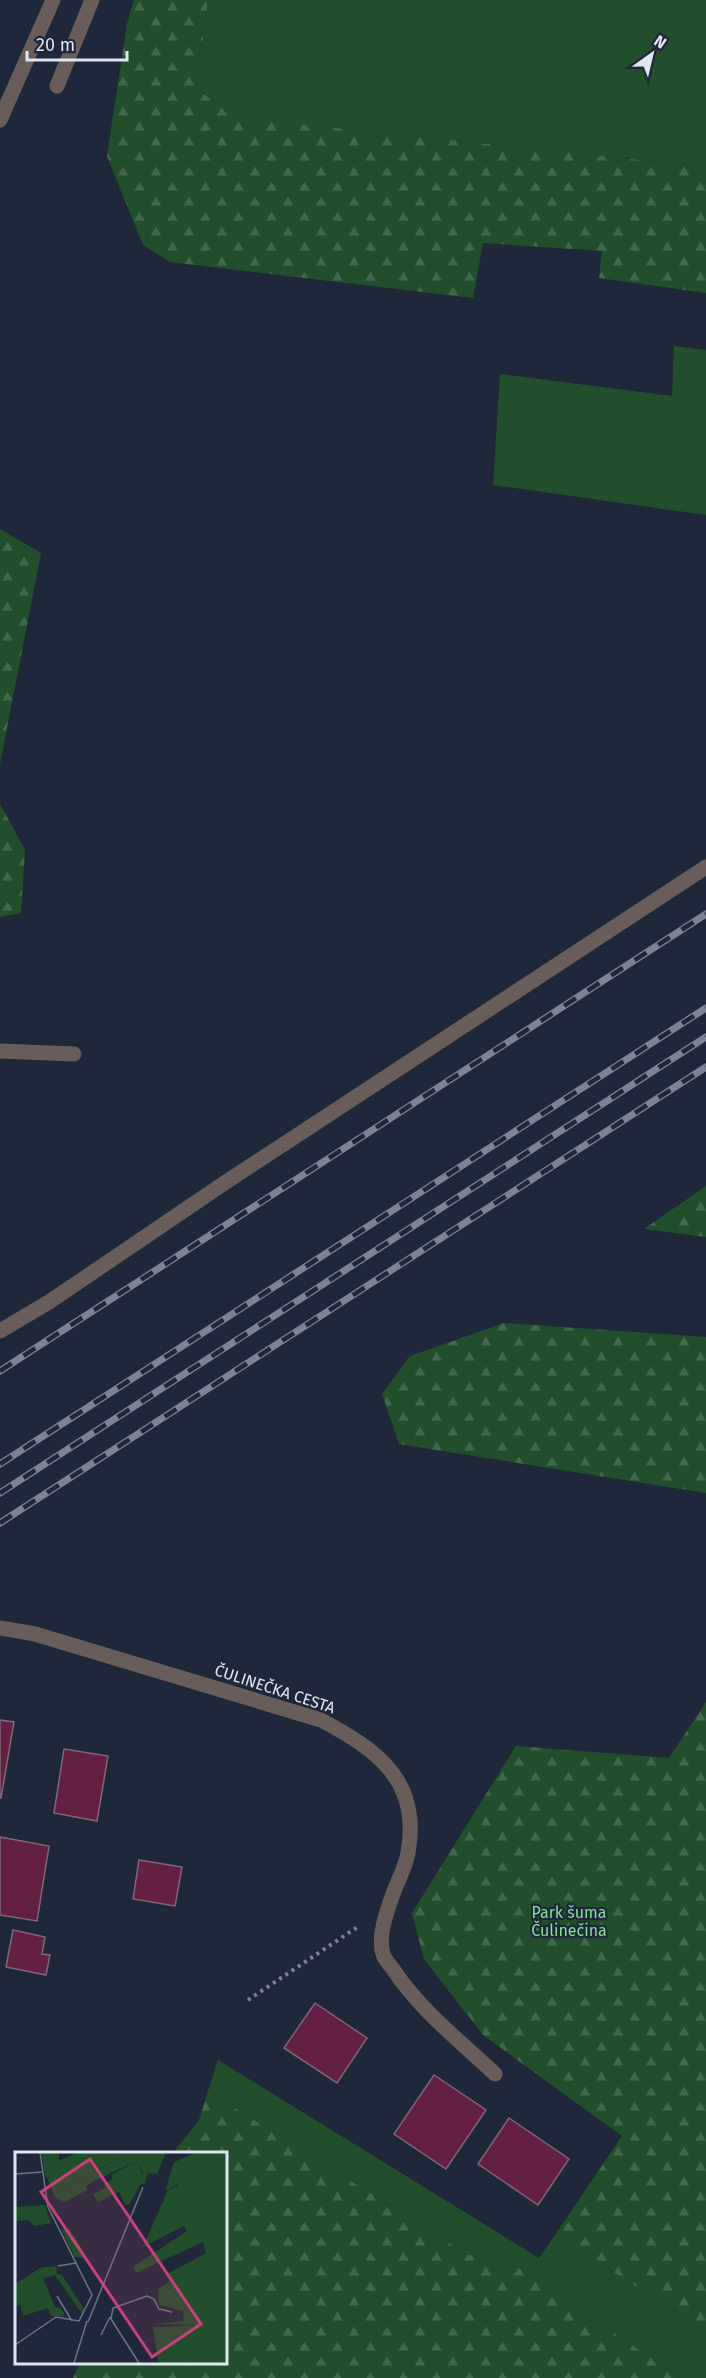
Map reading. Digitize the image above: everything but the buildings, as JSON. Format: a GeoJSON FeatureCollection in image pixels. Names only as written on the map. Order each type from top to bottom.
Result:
{"type":"FeatureCollection","features":[{"type":"Feature","properties":{"kind":"street"},"geometry":{"type":"LineString","coordinates":[[0,120],[10,93],[54,0]]}},
{"type":"Feature","properties":{"kind":"street"},"geometry":{"type":"LineString","coordinates":[[57,86],[92,0]]}},
{"type":"Feature","properties":{"kind":"street"},"geometry":{"type":"LineString","coordinates":[[0,1331],[49,1302],[223,1184],[706,867]]}},
{"type":"Feature","properties":{"kind":"street"},"geometry":{"type":"LineString","coordinates":[[0,1051],[74,1054]]}},
{"type":"Feature","properties":{"kind":"street","name":"ČULINEČKA CESTA"},"geometry":{"type":"LineString","coordinates":[[0,1628],[35,1634],[321,1720],[359,1740],[383,1761],[406,1794],[411,1822],[408,1854],[387,1909],[383,1929],[383,1954],[405,1988],[495,2074]]}},
{"type":"Feature","properties":{"kind":"path"},"geometry":{"type":"LineString","coordinates":[[248,2000],[387,1909]]}},
{"type":"Feature","properties":{"kind":"green space"},"geometry":{"type":"Polygon","coordinates":[[[134,0],[208,0],[197,88],[233,117],[706,167],[706,293],[599,278],[602,251],[483,243],[473,298],[170,262],[143,245],[107,156],[127,24],[134,0]]]}},
{"type":"Feature","properties":{"kind":"green space"},"geometry":{"type":"Polygon","coordinates":[[[208,0],[706,0],[706,167],[233,117],[197,88],[208,0]]]}},
{"type":"Feature","properties":{"kind":"green space"},"geometry":{"type":"Polygon","coordinates":[[[674,346],[706,350],[706,515],[493,485],[500,374],[672,396],[674,346]]]}},
{"type":"Feature","properties":{"kind":"green space"},"geometry":{"type":"Polygon","coordinates":[[[0,529],[41,553],[0,764],[0,529]]]}},
{"type":"Feature","properties":{"kind":"green space"},"geometry":{"type":"Polygon","coordinates":[[[0,804],[25,850],[21,913],[0,917],[0,804]]]}},
{"type":"Feature","properties":{"kind":"green space"},"geometry":{"type":"Polygon","coordinates":[[[706,1186],[706,1237],[644,1229],[706,1186]]]}},
{"type":"Feature","properties":{"kind":"green space"},"geometry":{"type":"Polygon","coordinates":[[[504,1323],[706,1337],[706,1493],[399,1444],[382,1394],[410,1356],[504,1323]]]}},
{"type":"Feature","properties":{"kind":"green space","name":"Park šuma Čulinečina"},"geometry":{"type":"Polygon","coordinates":[[[706,1702],[706,2331],[555,2235],[622,2136],[483,2035],[424,1959],[412,1913],[516,1746],[669,1758],[706,1702]]]}},
{"type":"Feature","properties":{"kind":"green space"},"geometry":{"type":"Polygon","coordinates":[[[218,2060],[539,2258],[555,2235],[706,2331],[706,2378],[680,2378],[519,2268],[467,2254],[208,2091],[218,2060]]]}},
{"type":"Feature","properties":{"kind":"green space"},"geometry":{"type":"Polygon","coordinates":[[[208,2091],[467,2254],[519,2268],[680,2378],[73,2378],[80,2363],[226,2363],[226,2152],[174,2152],[199,2120],[208,2091]]]}},
{"type":"Feature","properties":{"kind":"railway"},"geometry":{"type":"LineString","coordinates":[[0,1371],[706,914]]}},
{"type":"Feature","properties":{"kind":"railway"},"geometry":{"type":"LineString","coordinates":[[0,1464],[706,1008]]}},
{"type":"Feature","properties":{"kind":"railway"},"geometry":{"type":"LineString","coordinates":[[0,1493],[706,1037]]}},
{"type":"Feature","properties":{"kind":"railway"},"geometry":{"type":"LineString","coordinates":[[0,1523],[706,1067]]}}]}
